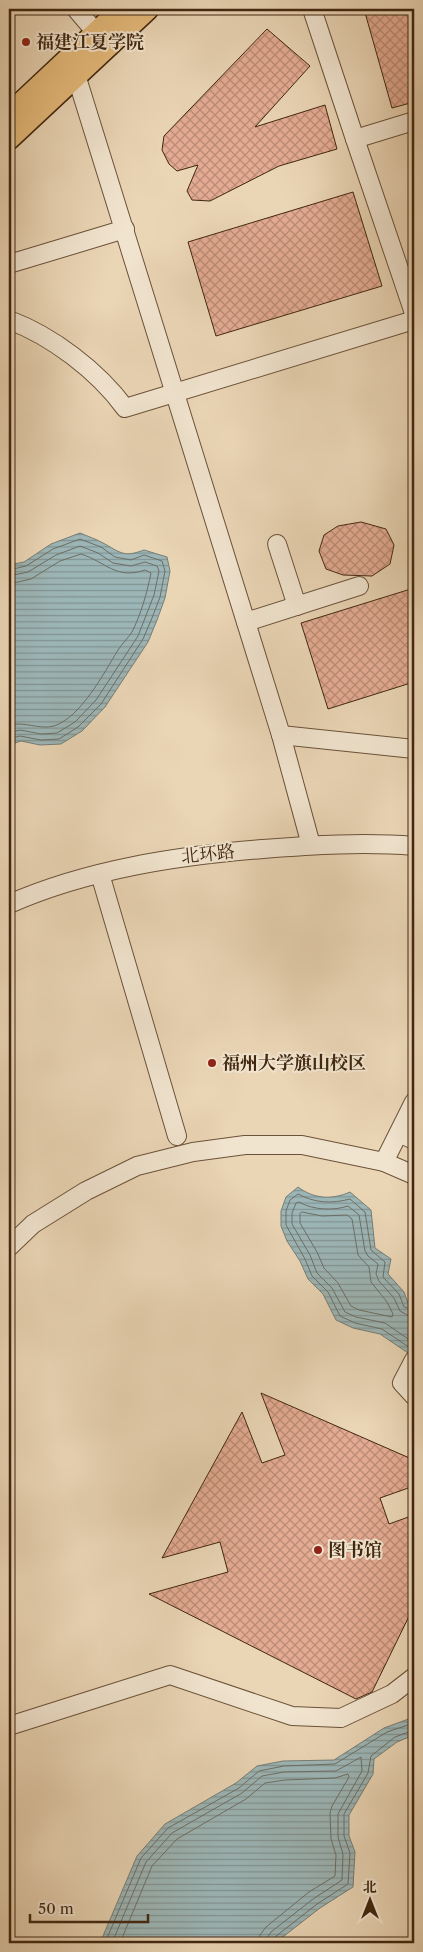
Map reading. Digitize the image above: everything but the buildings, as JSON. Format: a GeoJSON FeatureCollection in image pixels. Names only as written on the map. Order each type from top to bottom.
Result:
{"type":"FeatureCollection","features":[{"type":"Feature","properties":{"kind":"main road"},"geometry":{"type":"LineString","coordinates":[[16,108],[76,75],[122,9]]}},
{"type":"Feature","properties":{"kind":"main road"},"geometry":{"type":"LineString","coordinates":[[9,138],[16,108],[102,39],[147,9]]}},
{"type":"Feature","properties":{"kind":"street"},"geometry":{"type":"LineString","coordinates":[[76,9],[102,39]]}},
{"type":"Feature","properties":{"kind":"street"},"geometry":{"type":"LineString","coordinates":[[312,9],[414,313]]}},
{"type":"Feature","properties":{"kind":"street"},"geometry":{"type":"LineString","coordinates":[[76,75],[281,735],[311,845]]}},
{"type":"Feature","properties":{"kind":"street"},"geometry":{"type":"LineString","coordinates":[[355,139],[414,121]]}},
{"type":"Feature","properties":{"kind":"street"},"geometry":{"type":"LineString","coordinates":[[9,264],[125,229]]}},
{"type":"Feature","properties":{"kind":"street"},"geometry":{"type":"LineString","coordinates":[[9,320],[60,346],[88,369],[126,408],[414,320]]}},
{"type":"Feature","properties":{"kind":"street"},"geometry":{"type":"LineString","coordinates":[[277,544],[297,606]]}},
{"type":"Feature","properties":{"kind":"street"},"geometry":{"type":"LineString","coordinates":[[246,622],[359,586]]}},
{"type":"Feature","properties":{"kind":"street"},"geometry":{"type":"LineString","coordinates":[[281,735],[414,749]]}},
{"type":"Feature","properties":{"kind":"street","name":"北环路"},"geometry":{"type":"LineString","coordinates":[[9,904],[22,898],[100,874],[159,860],[311,845],[358,843],[414,846]]}},
{"type":"Feature","properties":{"kind":"street"},"geometry":{"type":"LineString","coordinates":[[100,874],[177,1136]]}},
{"type":"Feature","properties":{"kind":"street"},"geometry":{"type":"LineString","coordinates":[[384,1162],[406,1137],[414,1102]]}},
{"type":"Feature","properties":{"kind":"street"},"geometry":{"type":"LineString","coordinates":[[9,1247],[33,1224],[86,1191],[137,1166],[193,1152],[245,1145],[302,1145],[384,1162],[414,1175]]}},
{"type":"Feature","properties":{"kind":"street"},"geometry":{"type":"LineString","coordinates":[[414,1361],[402,1383],[414,1396]]}},
{"type":"Feature","properties":{"kind":"street"},"geometry":{"type":"LineString","coordinates":[[9,1726],[170,1675],[292,1716],[341,1718],[392,1694],[414,1677]]}},
{"type":"Feature","properties":{"kind":"water"},"geometry":{"type":"Polygon","coordinates":[[[80,533],[122,553],[131,554],[144,550],[167,557],[170,571],[165,598],[148,642],[105,707],[82,731],[61,744],[40,745],[21,741],[9,745],[9,565],[24,562],[51,544],[80,533]]]}},
{"type":"Feature","properties":{"kind":"water"},"geometry":{"type":"Polygon","coordinates":[[[298,1187],[310,1194],[323,1197],[343,1195],[350,1192],[371,1210],[375,1248],[391,1259],[388,1274],[404,1292],[408,1303],[414,1306],[414,1357],[380,1334],[353,1328],[336,1320],[323,1294],[308,1279],[281,1226],[281,1211],[286,1197],[298,1187]]]}},
{"type":"Feature","properties":{"kind":"water"},"geometry":{"type":"Polygon","coordinates":[[[414,1717],[414,1735],[397,1742],[374,1759],[373,1774],[349,1815],[349,1836],[355,1852],[353,1887],[320,1908],[275,1943],[100,1943],[137,1856],[165,1824],[236,1783],[257,1766],[283,1761],[334,1760],[384,1728],[414,1717]]]}},
{"type":"Feature","properties":{"kind":"place","name":"福建江夏学院"},"geometry":{"type":"Point","coordinates":[26,42]}},
{"type":"Feature","properties":{"kind":"place","name":"福州大学旗山校区"},"geometry":{"type":"Point","coordinates":[212,1063]}},
{"type":"Feature","properties":{"kind":"place","name":"图书馆"},"geometry":{"type":"Point","coordinates":[318,1550]}}]}
